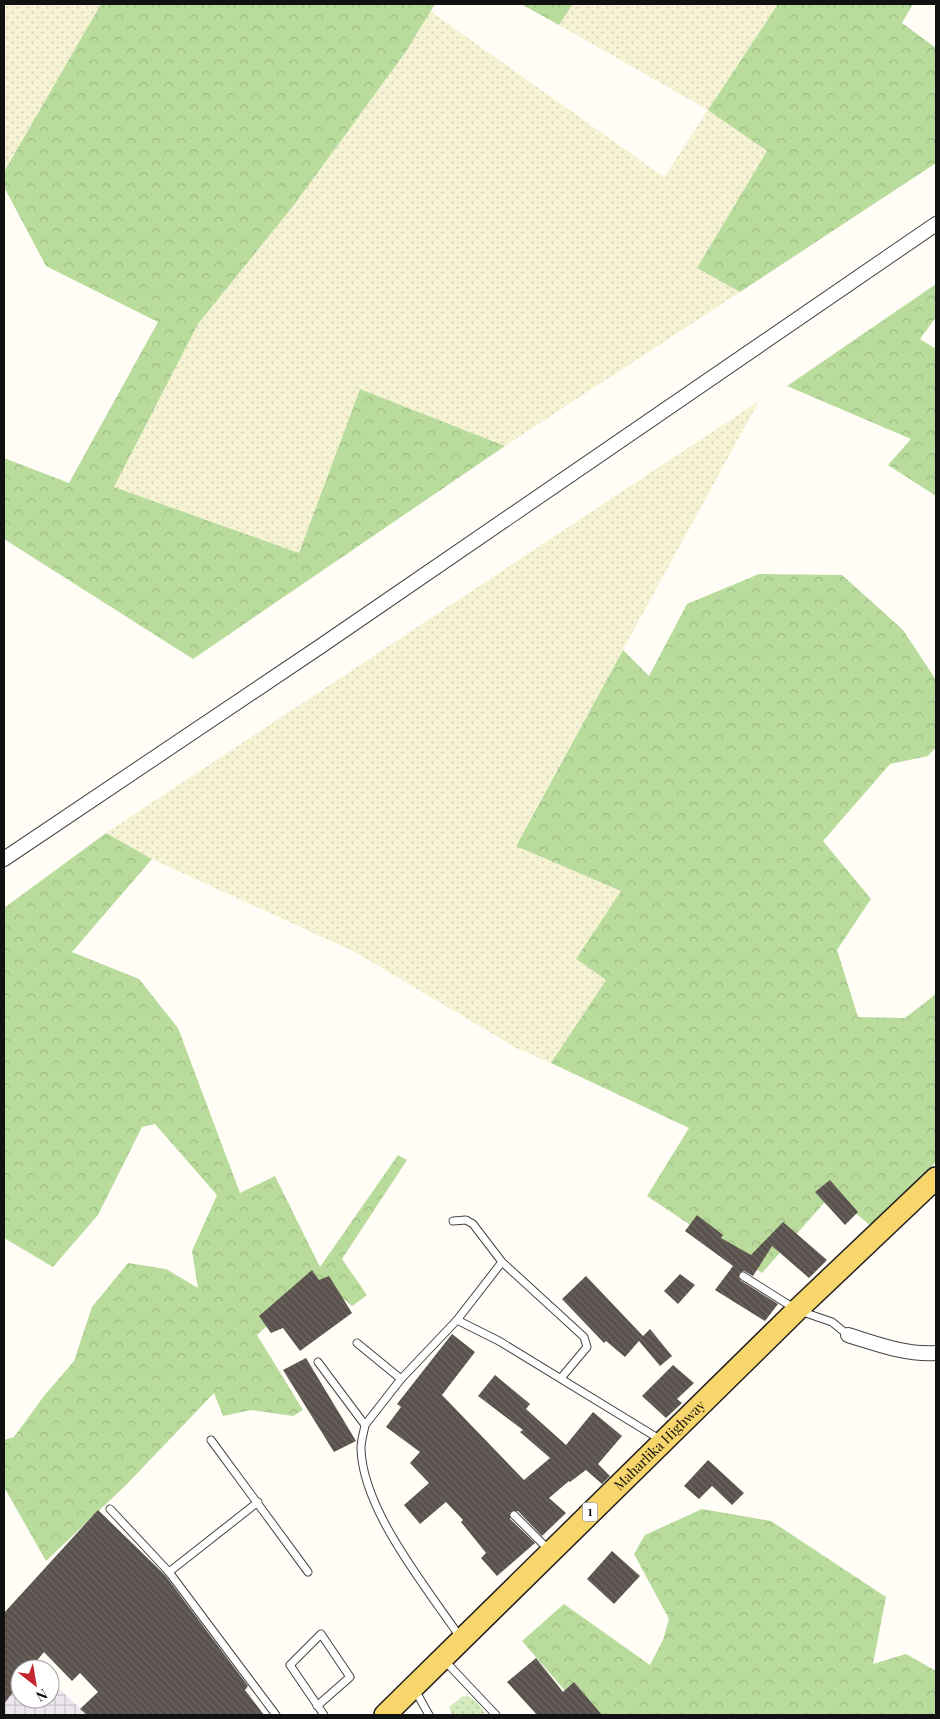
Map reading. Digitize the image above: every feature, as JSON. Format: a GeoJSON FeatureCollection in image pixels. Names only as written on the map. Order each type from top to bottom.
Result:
{"type":"FeatureCollection","features":[{"type":"Feature","properties":{"kind":"main road","name":"Maharlika Highway"},"geometry":{"type":"LineString","coordinates":[[385,1715],[662,1441],[936,1178]]}},
{"type":"Feature","properties":{"kind":"street"},"geometry":{"type":"LineString","coordinates":[[4,860],[310,654],[936,224]]}},
{"type":"Feature","properties":{"kind":"street"},"geometry":{"type":"LineString","coordinates":[[848,1335],[897,1350],[924,1354],[936,1353]]}},
{"type":"Feature","properties":{"kind":"lane"},"geometry":{"type":"LineString","coordinates":[[453,1221],[466,1220],[473,1224],[502,1262],[584,1337],[587,1347],[561,1378]]}},
{"type":"Feature","properties":{"kind":"lane"},"geometry":{"type":"LineString","coordinates":[[461,1639],[384,1522],[374,1501],[367,1477],[362,1448],[364,1425],[401,1379],[457,1320],[502,1262]]}},
{"type":"Feature","properties":{"kind":"lane"},"geometry":{"type":"LineString","coordinates":[[742,1276],[797,1310],[832,1322],[848,1335]]}},
{"type":"Feature","properties":{"kind":"lane"},"geometry":{"type":"LineString","coordinates":[[457,1320],[561,1378],[662,1441]]}},
{"type":"Feature","properties":{"kind":"lane"},"geometry":{"type":"LineString","coordinates":[[357,1342],[401,1379]]}},
{"type":"Feature","properties":{"kind":"lane"},"geometry":{"type":"LineString","coordinates":[[318,1362],[364,1425]]}},
{"type":"Feature","properties":{"kind":"lane"},"geometry":{"type":"LineString","coordinates":[[211,1440],[308,1572]]}},
{"type":"Feature","properties":{"kind":"lane"},"geometry":{"type":"LineString","coordinates":[[169,1572],[258,1502]]}},
{"type":"Feature","properties":{"kind":"lane"},"geometry":{"type":"LineString","coordinates":[[110,1509],[169,1572],[276,1715]]}},
{"type":"Feature","properties":{"kind":"lane"},"geometry":{"type":"LineString","coordinates":[[514,1515],[550,1551]]}},
{"type":"Feature","properties":{"kind":"lane"},"geometry":{"type":"LineString","coordinates":[[317,1706],[350,1677],[321,1634],[290,1665],[317,1706],[324,1715]]}},
{"type":"Feature","properties":{"kind":"lane"},"geometry":{"type":"LineString","coordinates":[[442,1658],[496,1715]]}},
{"type":"Feature","properties":{"kind":"lane"},"geometry":{"type":"LineString","coordinates":[[413,1687],[430,1715]]}},
{"type":"Feature","properties":{"kind":"shaded area"},"geometry":{"type":"Polygon","coordinates":[[[4,4],[101,4],[4,172],[4,4]]]}},
{"type":"Feature","properties":{"kind":"shaded area"},"geometry":{"type":"Polygon","coordinates":[[[573,4],[778,4],[708,110],[559,25],[573,4]]]}},
{"type":"Feature","properties":{"kind":"shaded area"},"geometry":{"type":"Polygon","coordinates":[[[430,11],[664,177],[708,110],[767,151],[697,268],[740,292],[505,446],[360,389],[299,553],[114,487],[198,324],[294,205],[405,53],[430,11]]]}},
{"type":"Feature","properties":{"kind":"shaded area"},"geometry":{"type":"Polygon","coordinates":[[[759,401],[516,845],[621,891],[576,959],[606,980],[551,1063],[518,1049],[355,952],[152,859],[106,833],[759,401]]]}},
{"type":"Feature","properties":{"kind":"shaded area"},"geometry":{"type":"Polygon","coordinates":[[[4,1635],[29,1659],[10,1659],[10,1709],[60,1709],[60,1689],[87,1715],[4,1715],[4,1635]]]}},
{"type":"Feature","properties":{"kind":"green space"},"geometry":{"type":"Polygon","coordinates":[[[101,4],[435,4],[405,53],[294,205],[198,324],[114,487],[299,553],[360,389],[505,446],[193,659],[4,539],[4,458],[69,483],[158,322],[46,266],[4,187],[4,172],[101,4]]]}},
{"type":"Feature","properties":{"kind":"green space"},"geometry":{"type":"Polygon","coordinates":[[[521,4],[573,4],[559,25],[521,4]]]}},
{"type":"Feature","properties":{"kind":"green space"},"geometry":{"type":"Polygon","coordinates":[[[778,4],[913,4],[902,23],[936,48],[936,163],[740,292],[697,268],[767,151],[708,110],[778,4]]]}},
{"type":"Feature","properties":{"kind":"green space"},"geometry":{"type":"Polygon","coordinates":[[[936,284],[936,317],[920,339],[936,349],[936,496],[888,465],[911,439],[787,386],[936,284]]]}},
{"type":"Feature","properties":{"kind":"green space"},"geometry":{"type":"Polygon","coordinates":[[[759,574],[842,575],[903,630],[936,680],[936,747],[928,756],[890,764],[823,841],[871,899],[837,950],[858,1017],[905,1018],[936,994],[936,1162],[871,1226],[832,1194],[762,1273],[647,1196],[689,1128],[551,1063],[606,980],[576,959],[621,891],[516,846],[623,650],[649,676],[687,604],[759,574]]]}},
{"type":"Feature","properties":{"kind":"green space"},"geometry":{"type":"Polygon","coordinates":[[[106,833],[152,859],[72,952],[139,979],[178,1028],[240,1193],[275,1176],[320,1267],[398,1155],[407,1160],[342,1259],[367,1295],[352,1306],[331,1289],[315,1282],[257,1335],[303,1410],[293,1416],[251,1410],[223,1416],[214,1393],[127,1484],[46,1561],[4,1487],[4,1440],[14,1437],[44,1396],[74,1361],[92,1307],[128,1263],[166,1269],[198,1288],[192,1251],[217,1195],[155,1124],[142,1127],[98,1215],[53,1267],[4,1238],[4,908],[106,833]]]}},
{"type":"Feature","properties":{"kind":"green space"},"geometry":{"type":"Polygon","coordinates":[[[702,1509],[771,1521],[886,1597],[873,1664],[906,1654],[936,1671],[936,1715],[586,1715],[522,1641],[564,1604],[650,1665],[663,1640],[669,1619],[634,1554],[645,1535],[702,1509]]]}},
{"type":"Feature","properties":{"kind":"green space"},"geometry":{"type":"Polygon","coordinates":[[[463,1696],[474,1700],[487,1715],[452,1715],[449,1707],[463,1696]]]}},
{"type":"Feature","properties":{"kind":"building"},"geometry":{"type":"Polygon","coordinates":[[[830,1180],[858,1212],[845,1225],[815,1192],[830,1180]]]}},
{"type":"Feature","properties":{"kind":"building"},"geometry":{"type":"Polygon","coordinates":[[[697,1215],[723,1235],[721,1238],[751,1255],[783,1222],[827,1260],[809,1278],[772,1246],[753,1276],[744,1271],[739,1273],[740,1280],[778,1304],[765,1321],[715,1290],[733,1266],[685,1231],[697,1215]]]}},
{"type":"Feature","properties":{"kind":"building"},"geometry":{"type":"Polygon","coordinates":[[[312,1270],[319,1280],[329,1276],[352,1313],[300,1351],[283,1328],[271,1333],[259,1316],[312,1270]]]}},
{"type":"Feature","properties":{"kind":"building"},"geometry":{"type":"Polygon","coordinates":[[[680,1274],[695,1285],[678,1304],[664,1291],[680,1274]]]}},
{"type":"Feature","properties":{"kind":"building"},"geometry":{"type":"Polygon","coordinates":[[[586,1276],[643,1336],[650,1329],[672,1356],[660,1366],[639,1341],[625,1357],[606,1341],[604,1343],[562,1299],[586,1276]]]}},
{"type":"Feature","properties":{"kind":"building"},"geometry":{"type":"Polygon","coordinates":[[[452,1334],[475,1352],[442,1395],[524,1480],[550,1458],[520,1432],[523,1430],[478,1396],[495,1375],[530,1404],[526,1409],[566,1445],[593,1412],[622,1436],[598,1464],[610,1476],[602,1484],[586,1470],[549,1498],[566,1513],[542,1536],[518,1511],[510,1512],[510,1519],[535,1543],[497,1576],[481,1558],[486,1553],[461,1522],[463,1520],[446,1502],[420,1524],[404,1505],[429,1483],[410,1463],[420,1452],[386,1427],[401,1407],[397,1404],[452,1334]]]}},
{"type":"Feature","properties":{"kind":"building"},"geometry":{"type":"Polygon","coordinates":[[[306,1358],[356,1441],[334,1452],[283,1370],[306,1358]]]}},
{"type":"Feature","properties":{"kind":"building"},"geometry":{"type":"Polygon","coordinates":[[[673,1365],[694,1383],[677,1399],[682,1403],[666,1418],[642,1396],[673,1365]]]}},
{"type":"Feature","properties":{"kind":"building"},"geometry":{"type":"Polygon","coordinates":[[[708,1460],[744,1493],[732,1505],[712,1486],[699,1499],[684,1486],[708,1460]]]}},
{"type":"Feature","properties":{"kind":"building"},"geometry":{"type":"Polygon","coordinates":[[[98,1510],[165,1575],[248,1686],[245,1690],[264,1715],[87,1715],[80,1709],[98,1692],[80,1673],[72,1681],[60,1669],[60,1659],[51,1659],[44,1652],[38,1659],[10,1659],[10,1696],[4,1704],[4,1613],[98,1510]]]}},
{"type":"Feature","properties":{"kind":"building"},"geometry":{"type":"Polygon","coordinates":[[[612,1551],[640,1576],[614,1604],[587,1579],[612,1551]]]}},
{"type":"Feature","properties":{"kind":"building"},"geometry":{"type":"Polygon","coordinates":[[[536,1658],[563,1692],[574,1682],[602,1715],[537,1715],[507,1682],[536,1658]]]}}]}
